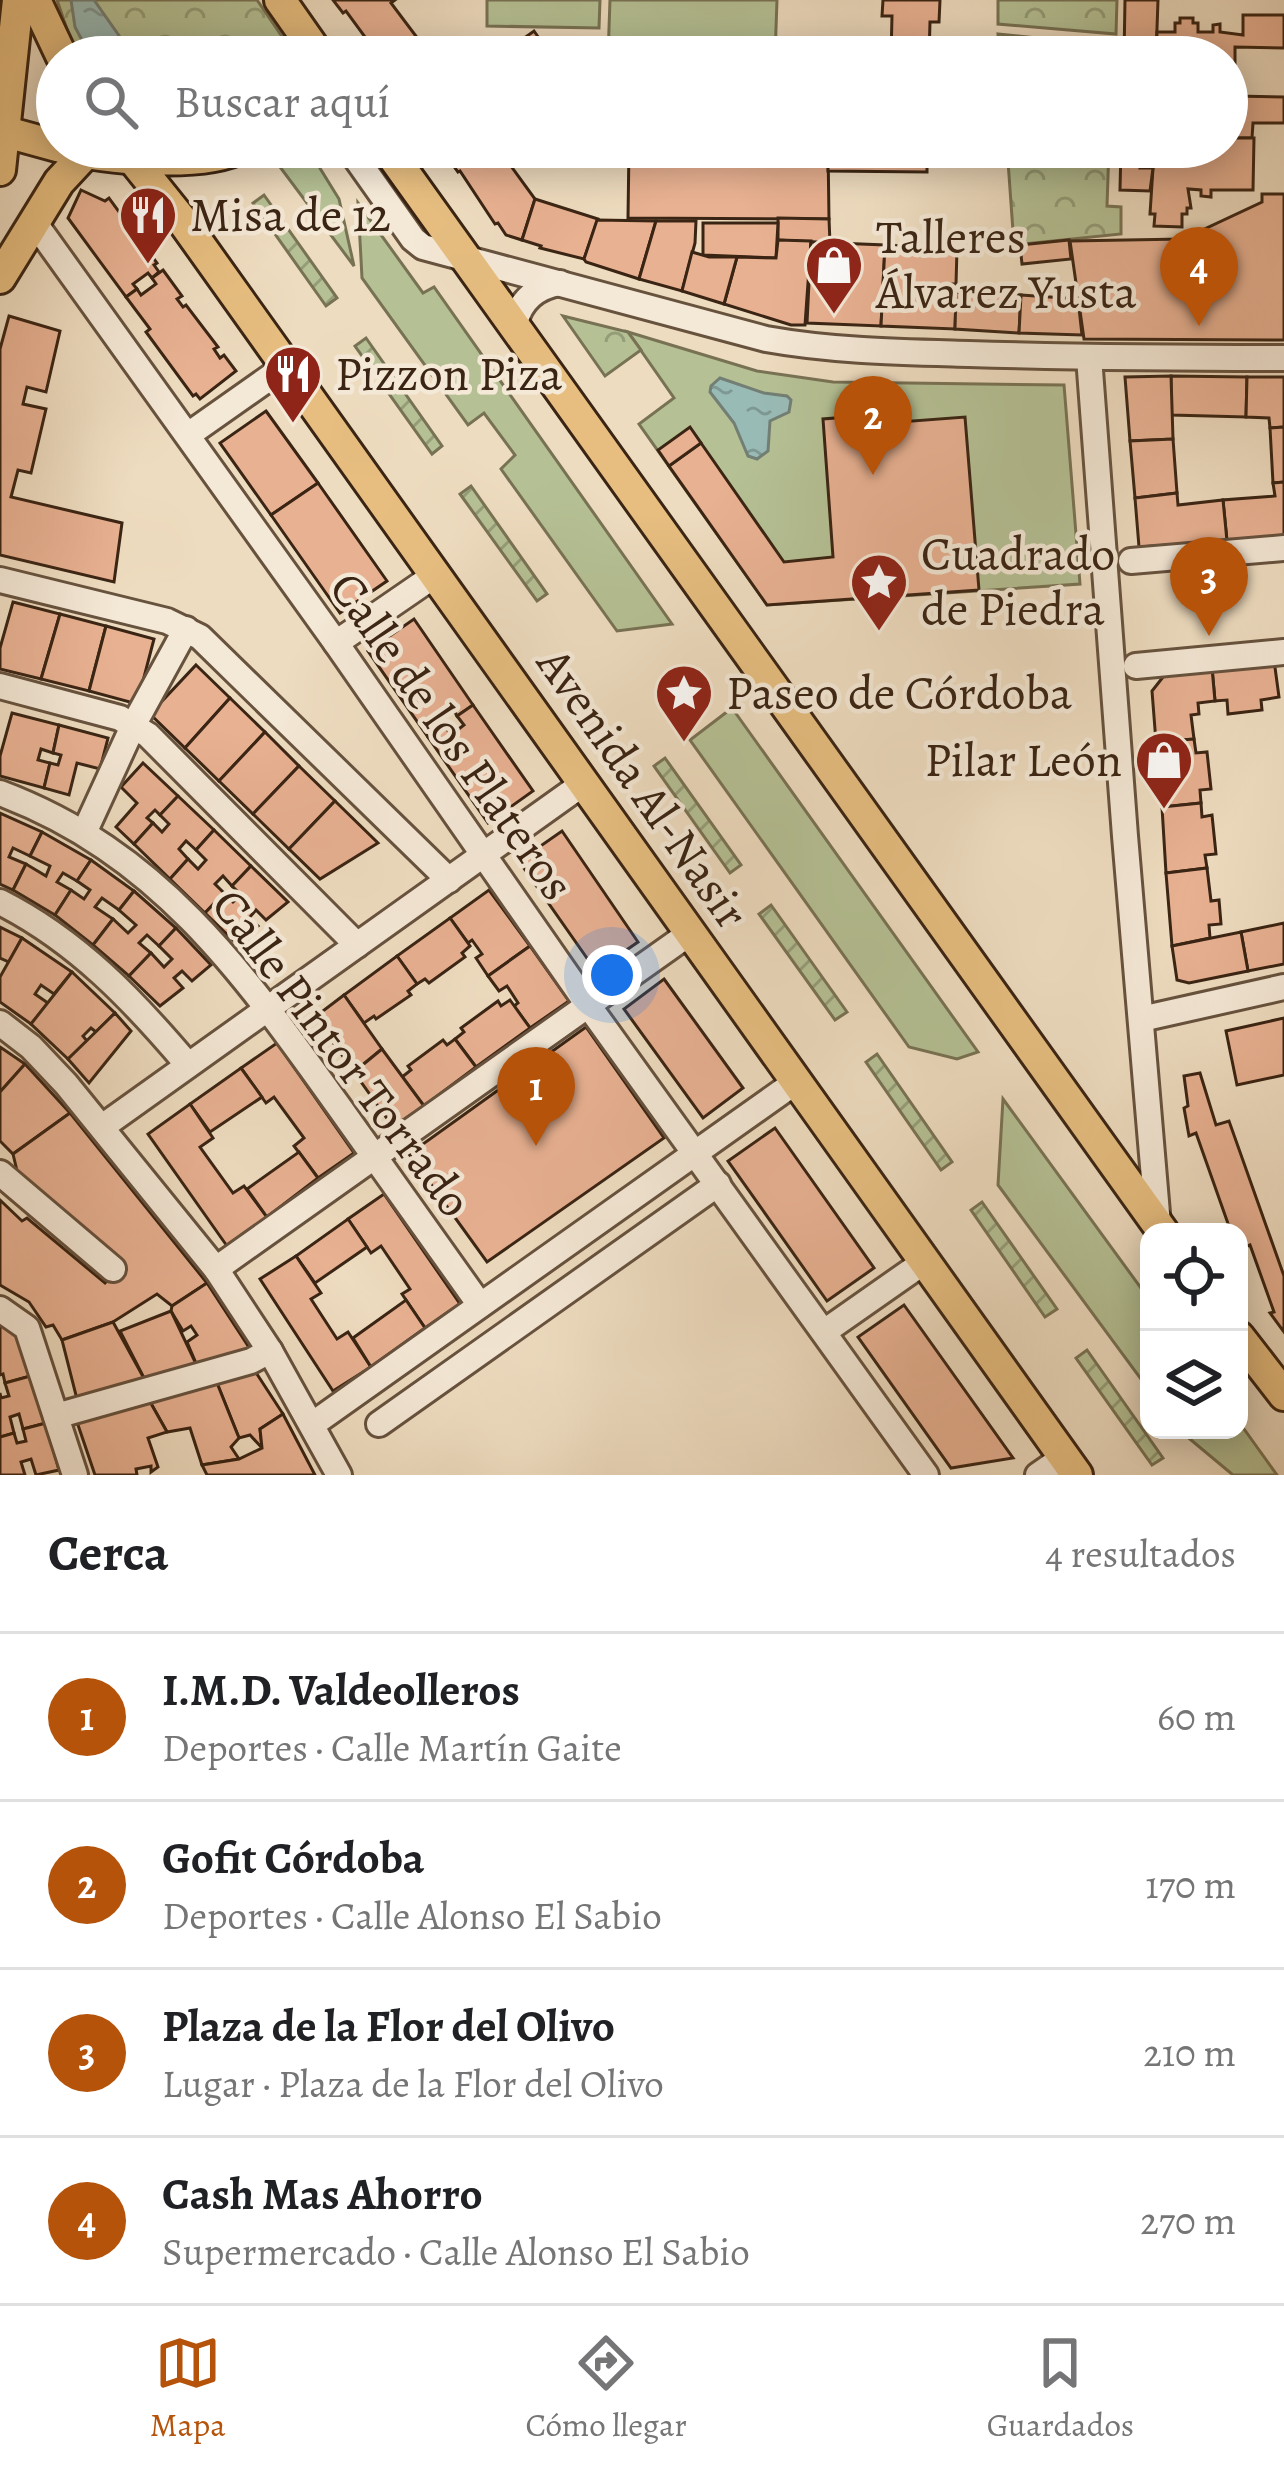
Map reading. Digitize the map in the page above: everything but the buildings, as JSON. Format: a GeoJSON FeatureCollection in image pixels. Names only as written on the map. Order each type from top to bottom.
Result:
{"type":"FeatureCollection","features":[{"type":"Feature","properties":{"kind":"main road"},"geometry":{"type":"LineString","coordinates":[[0,170],[18,0]]}},
{"type":"Feature","properties":{"kind":"main road"},"geometry":{"type":"LineString","coordinates":[[35,0],[52,36]]}},
{"type":"Feature","properties":{"kind":"main road"},"geometry":{"type":"LineString","coordinates":[[280,0],[304,36]]}},
{"type":"Feature","properties":{"kind":"main road"},"geometry":{"type":"LineString","coordinates":[[3,130],[36,140]]}},
{"type":"Feature","properties":{"kind":"main road"},"geometry":{"type":"LineString","coordinates":[[0,278],[59,182],[63,168]]}},
{"type":"Feature","properties":{"kind":"main road","name":"Avenida Al-Nasir"},"geometry":{"type":"LineString","coordinates":[[140,168],[286,365],[1071,1466]]}},
{"type":"Feature","properties":{"kind":"main road"},"geometry":{"type":"LineString","coordinates":[[402,168],[1157,1223]]}},
{"type":"Feature","properties":{"kind":"main road"},"geometry":{"type":"LineString","coordinates":[[1248,1349],[1284,1395]]}},
{"type":"Feature","properties":{"kind":"street"},"geometry":{"type":"LineString","coordinates":[[0,15],[6,0]]}},
{"type":"Feature","properties":{"kind":"street"},"geometry":{"type":"LineString","coordinates":[[363,168],[418,244],[766,339],[812,347],[1284,358]]}},
{"type":"Feature","properties":{"kind":"street","name":"Calle de los Plateros"},"geometry":{"type":"LineString","coordinates":[[34,222],[926,1475]]}},
{"type":"Feature","properties":{"kind":"street"},"geometry":{"type":"LineString","coordinates":[[515,324],[520,307],[530,296],[560,283]]}},
{"type":"Feature","properties":{"kind":"street"},"geometry":{"type":"LineString","coordinates":[[1088,357],[1160,1223]]}},
{"type":"Feature","properties":{"kind":"street"},"geometry":{"type":"LineString","coordinates":[[188,435],[286,365]]}},
{"type":"Feature","properties":{"kind":"street"},"geometry":{"type":"LineString","coordinates":[[1131,561],[1284,548]]}},
{"type":"Feature","properties":{"kind":"street"},"geometry":{"type":"LineString","coordinates":[[337,643],[435,575]]}},
{"type":"Feature","properties":{"kind":"street"},"geometry":{"type":"LineString","coordinates":[[0,580],[186,629],[211,647],[448,880]]}},
{"type":"Feature","properties":{"kind":"street"},"geometry":{"type":"LineString","coordinates":[[84,832],[134,724],[186,629]]}},
{"type":"Feature","properties":{"kind":"street"},"geometry":{"type":"LineString","coordinates":[[1136,666],[1284,652]]}},
{"type":"Feature","properties":{"kind":"street"},"geometry":{"type":"LineString","coordinates":[[0,686],[107,714],[148,734],[357,945]]}},
{"type":"Feature","properties":{"kind":"street"},"geometry":{"type":"LineString","coordinates":[[103,1127],[584,783]]}},
{"type":"Feature","properties":{"kind":"street","name":"Calle Pintor Torrado"},"geometry":{"type":"LineString","coordinates":[[0,794],[84,832],[160,888],[203,931],[268,1008],[480,1306]]}},
{"type":"Feature","properties":{"kind":"street"},"geometry":{"type":"LineString","coordinates":[[0,902],[86,957],[188,1065]]}},
{"type":"Feature","properties":{"kind":"street"},"geometry":{"type":"LineString","coordinates":[[216,1269],[690,933]]}},
{"type":"Feature","properties":{"kind":"street"},"geometry":{"type":"LineString","coordinates":[[1141,1019],[1284,987]]}},
{"type":"Feature","properties":{"kind":"street"},"geometry":{"type":"LineString","coordinates":[[0,1022],[31,1047],[103,1127],[216,1269],[270,1351],[339,1475]]}},
{"type":"Feature","properties":{"kind":"street"},"geometry":{"type":"LineString","coordinates":[[313,1424],[797,1081]]}},
{"type":"Feature","properties":{"kind":"street"},"geometry":{"type":"LineString","coordinates":[[0,1173],[113,1269]]}},
{"type":"Feature","properties":{"kind":"street"},"geometry":{"type":"LineString","coordinates":[[379,1424],[718,1184]]}},
{"type":"Feature","properties":{"kind":"street"},"geometry":{"type":"LineString","coordinates":[[824,1332],[924,1262]]}},
{"type":"Feature","properties":{"kind":"street"},"geometry":{"type":"LineString","coordinates":[[534,1267],[554,1298]]}},
{"type":"Feature","properties":{"kind":"street"},"geometry":{"type":"LineString","coordinates":[[0,1309],[27,1328],[75,1475]]}},
{"type":"Feature","properties":{"kind":"street"},"geometry":{"type":"LineString","coordinates":[[56,1416],[250,1361],[270,1351]]}},
{"type":"Feature","properties":{"kind":"street"},"geometry":{"type":"LineString","coordinates":[[1038,1475],[1071,1466]]}},
{"type":"Feature","properties":{"kind":"green space"},"geometry":{"type":"Polygon","coordinates":[[[57,0],[257,0],[282,36],[69,36],[57,0]]]}},
{"type":"Feature","properties":{"kind":"green space"},"geometry":{"type":"Polygon","coordinates":[[[487,0],[600,0],[599,28],[487,26],[487,0]]]}},
{"type":"Feature","properties":{"kind":"green space"},"geometry":{"type":"Polygon","coordinates":[[[610,0],[777,0],[776,36],[609,36],[610,0]]]}},
{"type":"Feature","properties":{"kind":"green space"},"geometry":{"type":"Polygon","coordinates":[[[998,0],[1117,0],[1116,34],[998,24],[998,0]]]}},
{"type":"Feature","properties":{"kind":"green space"},"geometry":{"type":"Polygon","coordinates":[[[281,168],[320,168],[339,199],[354,266],[281,168]]]}},
{"type":"Feature","properties":{"kind":"green space"},"geometry":{"type":"Polygon","coordinates":[[[1008,168],[1108,168],[1107,206],[1121,207],[1121,234],[1014,245],[1008,168]]]}},
{"type":"Feature","properties":{"kind":"green space"},"geometry":{"type":"Polygon","coordinates":[[[264,195],[337,298],[326,306],[253,203],[264,195]]]}},
{"type":"Feature","properties":{"kind":"green space"},"geometry":{"type":"Polygon","coordinates":[[[358,203],[423,293],[434,287],[672,624],[617,631],[501,469],[515,455],[484,413],[468,425],[362,278],[358,203]]]}},
{"type":"Feature","properties":{"kind":"green space"},"geometry":{"type":"Polygon","coordinates":[[[563,316],[628,332],[641,350],[605,376],[563,316]]]}},
{"type":"Feature","properties":{"kind":"green space"},"geometry":{"type":"Polygon","coordinates":[[[628,332],[757,371],[833,382],[1064,385],[1080,584],[767,605],[639,424],[674,398],[628,332]]]}},
{"type":"Feature","properties":{"kind":"green space"},"geometry":{"type":"Polygon","coordinates":[[[366,338],[442,446],[432,454],[355,346],[366,338]]]}},
{"type":"Feature","properties":{"kind":"green space"},"geometry":{"type":"Polygon","coordinates":[[[471,486],[547,594],[537,601],[460,494],[471,486]]]}},
{"type":"Feature","properties":{"kind":"green space"},"geometry":{"type":"Polygon","coordinates":[[[732,708],[978,1052],[957,1059],[909,1047],[690,740],[732,708]]]}},
{"type":"Feature","properties":{"kind":"green space"},"geometry":{"type":"Polygon","coordinates":[[[665,758],[741,865],[730,873],[654,766],[665,758]]]}},
{"type":"Feature","properties":{"kind":"green space"},"geometry":{"type":"Polygon","coordinates":[[[771,905],[847,1012],[835,1020],[759,914],[771,905]]]}},
{"type":"Feature","properties":{"kind":"green space"},"geometry":{"type":"Polygon","coordinates":[[[877,1054],[952,1162],[941,1170],[866,1062],[877,1054]]]}},
{"type":"Feature","properties":{"kind":"green space"},"geometry":{"type":"Polygon","coordinates":[[[1003,1099],[1140,1287],[1140,1378],[998,1185],[1003,1099]]]}},
{"type":"Feature","properties":{"kind":"green space"},"geometry":{"type":"Polygon","coordinates":[[[982,1202],[1057,1309],[1045,1317],[971,1210],[982,1202]]]}},
{"type":"Feature","properties":{"kind":"green space"},"geometry":{"type":"Polygon","coordinates":[[[1087,1350],[1140,1425],[1140,1439],[1150,1439],[1163,1458],[1152,1465],[1076,1358],[1087,1350]]]}},
{"type":"Feature","properties":{"kind":"green space"},"geometry":{"type":"Polygon","coordinates":[[[1248,1435],[1277,1475],[1233,1475],[1190,1439],[1248,1439],[1248,1435]]]}},
{"type":"Feature","properties":{"kind":"water"},"geometry":{"type":"Polygon","coordinates":[[[71,0],[94,0],[119,36],[80,36],[71,0]]]}},
{"type":"Feature","properties":{"kind":"water"},"geometry":{"type":"Polygon","coordinates":[[[720,378],[791,400],[789,412],[770,421],[768,451],[757,459],[748,456],[734,423],[710,392],[720,378]]]}},
{"type":"Feature","properties":{"kind":"place","name":"Misa de 12"},"geometry":{"type":"Point","coordinates":[148,266]}},
{"type":"Feature","properties":{"kind":"place","name":"Talleres Álvarez Yusta"},"geometry":{"type":"Point","coordinates":[834,316]}},
{"type":"Feature","properties":{"kind":"place","name":"Cash Mas Ahorro"},"geometry":{"type":"Point","coordinates":[1199,326]}},
{"type":"Feature","properties":{"kind":"place","name":"Pizzon Piza"},"geometry":{"type":"Point","coordinates":[293,425]}},
{"type":"Feature","properties":{"kind":"place","name":"Gofit Córdoba"},"geometry":{"type":"Point","coordinates":[873,475]}},
{"type":"Feature","properties":{"kind":"place","name":"Cuadrado de Piedra"},"geometry":{"type":"Point","coordinates":[879,633]}},
{"type":"Feature","properties":{"kind":"place","name":"Plaza de la Flor del Olivo"},"geometry":{"type":"Point","coordinates":[1209,636]}},
{"type":"Feature","properties":{"kind":"place","name":"Paseo de Córdoba"},"geometry":{"type":"Point","coordinates":[684,744]}},
{"type":"Feature","properties":{"kind":"place","name":"Pilar León"},"geometry":{"type":"Point","coordinates":[1164,811]}},
{"type":"Feature","properties":{"kind":"place","name":"I.M.D. Valdeolleros"},"geometry":{"type":"Point","coordinates":[536,1146]}}]}
